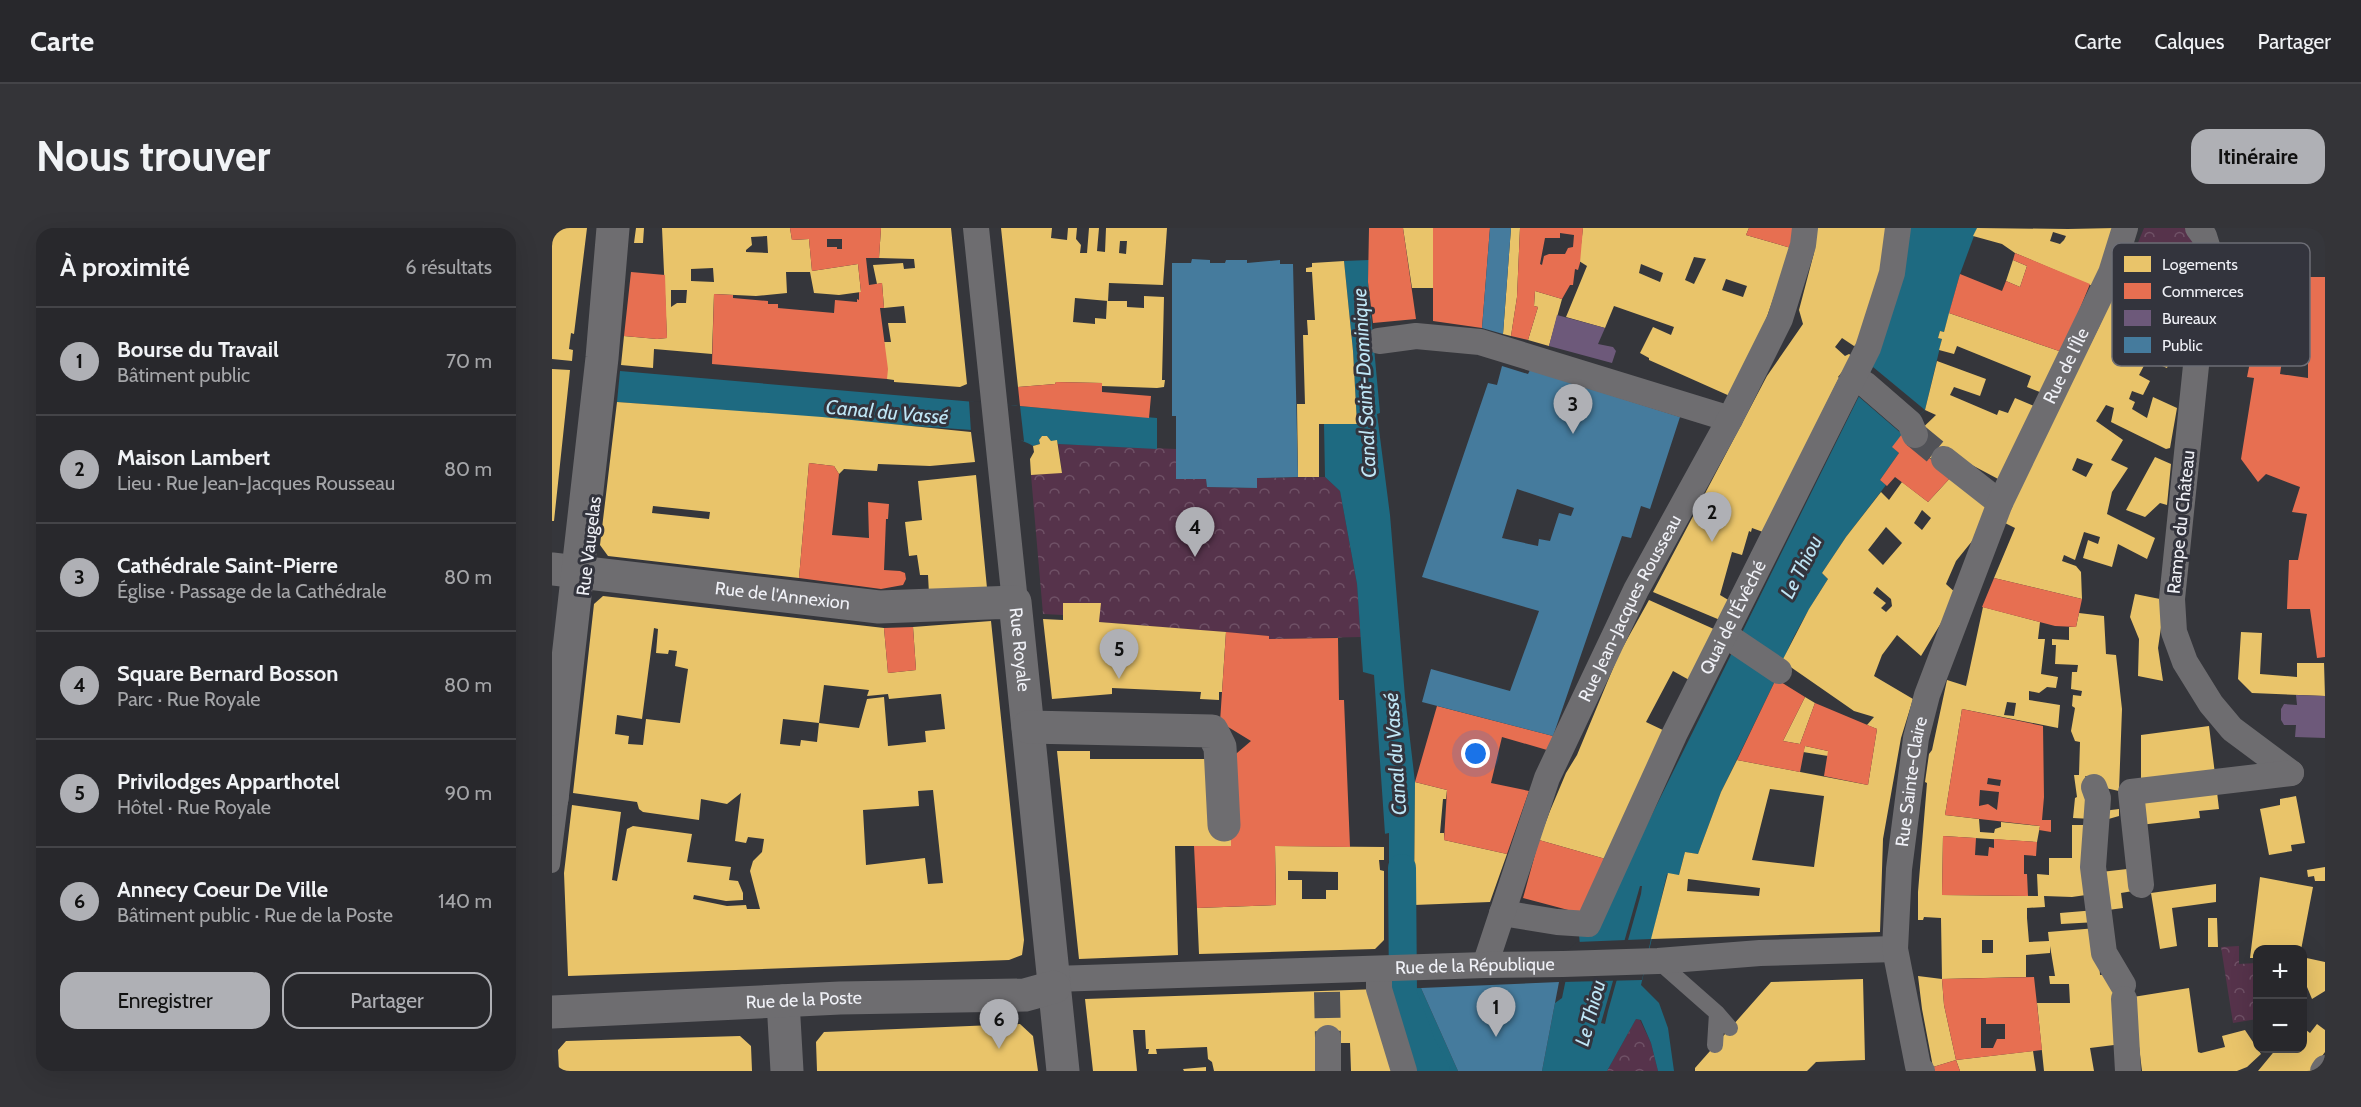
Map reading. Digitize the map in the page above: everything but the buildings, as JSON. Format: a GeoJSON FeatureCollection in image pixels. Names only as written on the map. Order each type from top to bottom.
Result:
{"type":"FeatureCollection","features":[{"type":"Feature","properties":{"kind":"street","name":"Rue Vaugelas"},"geometry":{"type":"LineString","coordinates":[[552,799],[572,572],[602,358],[613,228]]}},
{"type":"Feature","properties":{"kind":"street","name":"Rue Royale"},"geometry":{"type":"LineString","coordinates":[[976,228],[1063,1071]]}},
{"type":"Feature","properties":{"kind":"street","name":"Rue Jean-Jacques Rousseau"},"geometry":{"type":"LineString","coordinates":[[1485,965],[1552,768],[1636,590],[1730,419],[1780,319],[1803,245],[1805,228]]}},
{"type":"Feature","properties":{"kind":"street","name":"Quai de l'Évêché"},"geometry":{"type":"LineString","coordinates":[[1502,913],[1557,922],[1588,924],[1674,735],[1868,348],[1892,273],[1898,228]]}},
{"type":"Feature","properties":{"kind":"street","name":"Rue de l'Île"},"geometry":{"type":"LineString","coordinates":[[2120,243],[2125,228]]}},
{"type":"Feature","properties":{"kind":"street","name":"Rampe du Château"},"geometry":{"type":"LineString","coordinates":[[2198,228],[2206,243]]}},
{"type":"Feature","properties":{"kind":"street","name":"Rue de l'Île"},"geometry":{"type":"LineString","coordinates":[[2000,503],[2112,270]]}},
{"type":"Feature","properties":{"kind":"street"},"geometry":{"type":"LineString","coordinates":[[1379,341],[1416,336],[1480,342],[1730,419]]}},
{"type":"Feature","properties":{"kind":"street","name":"Rampe du Château"},"geometry":{"type":"LineString","coordinates":[[2141,885],[2131,810],[2131,792],[2291,773],[2232,729],[2211,704],[2185,662],[2174,632],[2172,599],[2197,366]]}},
{"type":"Feature","properties":{"kind":"street"},"geometry":{"type":"LineString","coordinates":[[1864,384],[1912,429]]}},
{"type":"Feature","properties":{"kind":"street"},"geometry":{"type":"LineString","coordinates":[[1944,459],[2000,503]]}},
{"type":"Feature","properties":{"kind":"street","name":"Rue Sainte-Claire"},"geometry":{"type":"LineString","coordinates":[[1922,1071],[1918,1066],[1895,949],[1899,869],[1916,738],[1927,695],[2000,503]]}},
{"type":"Feature","properties":{"kind":"street","name":"Rue de l'Annexion"},"geometry":{"type":"LineString","coordinates":[[572,572],[879,607],[1016,602]]}},
{"type":"Feature","properties":{"kind":"street"},"geometry":{"type":"LineString","coordinates":[[1733,640],[1779,671]]}},
{"type":"Feature","properties":{"kind":"street"},"geometry":{"type":"LineString","coordinates":[[1028,727],[1212,730],[1220,747],[1224,825]]}},
{"type":"Feature","properties":{"kind":"street"},"geometry":{"type":"LineString","coordinates":[[2094,787],[2107,825],[2093,867],[2104,953],[2123,992],[2128,1071]]}},
{"type":"Feature","properties":{"kind":"street","name":"Rue de la République"},"geometry":{"type":"LineString","coordinates":[[1053,983],[1325,982],[1381,969],[1652,961],[1760,953],[1895,949]]}},
{"type":"Feature","properties":{"kind":"street"},"geometry":{"type":"LineString","coordinates":[[1381,969],[1379,989],[1404,1071]]}},
{"type":"Feature","properties":{"kind":"street","name":"Rue de la Poste"},"geometry":{"type":"LineString","coordinates":[[552,1012],[783,1000],[1024,995],[1053,983]]}},
{"type":"Feature","properties":{"kind":"street"},"geometry":{"type":"LineString","coordinates":[[783,1000],[788,1071]]}},
{"type":"Feature","properties":{"kind":"street"},"geometry":{"type":"LineString","coordinates":[[1328,1038],[1329,1071]]}},
{"type":"Feature","properties":{"kind":"lane","name":"Rue Vaugelas"},"geometry":{"type":"LineString","coordinates":[[552,864],[572,572],[608,393],[622,228]]}},
{"type":"Feature","properties":{"kind":"lane"},"geometry":{"type":"LineString","coordinates":[[1652,961],[1717,1013],[1731,1028]]}},
{"type":"Feature","properties":{"kind":"lane"},"geometry":{"type":"LineString","coordinates":[[1715,1045],[1717,1013]]}},
{"type":"Feature","properties":{"kind":"green space"},"geometry":{"type":"Polygon","coordinates":[[[2144,228],[2188,228],[2197,237],[2197,243],[2138,243],[2144,228]]]}},
{"type":"Feature","properties":{"kind":"green space"},"geometry":{"type":"Polygon","coordinates":[[[1058,444],[1176,449],[1176,479],[1206,479],[1207,487],[1256,488],[1257,478],[1325,477],[1340,491],[1357,584],[1361,637],[1269,639],[1268,636],[1099,622],[1100,603],[1063,603],[1063,615],[1043,614],[1031,475],[1062,472],[1058,444]]]}},
{"type":"Feature","properties":{"kind":"green space"},"geometry":{"type":"Polygon","coordinates":[[[2239,946],[2239,964],[2253,963],[2253,1020],[2233,1023],[2221,947],[2239,946]]]}},
{"type":"Feature","properties":{"kind":"green space"},"geometry":{"type":"Polygon","coordinates":[[[1636,1019],[1640,1020],[1651,1043],[1658,1071],[1607,1071],[1636,1019]]]}},
{"type":"Feature","properties":{"kind":"water","name":"Le Thiou"},"geometry":{"type":"Polygon","coordinates":[[[1905,228],[1977,228],[1960,274],[1944,332],[1940,331],[1938,338],[1942,339],[1925,410],[1910,423],[1893,447],[1899,453],[1880,480],[1886,485],[1822,573],[1828,579],[1792,640],[1776,679],[1721,792],[1698,854],[1685,852],[1679,875],[1667,874],[1641,985],[1659,1003],[1668,1028],[1674,1071],[1658,1071],[1651,1043],[1641,1020],[1636,1019],[1607,1071],[1542,1071],[1555,1003],[1562,998],[1572,950],[1580,945],[1579,935],[1622,875],[1865,384],[1905,228]],[[1640,886],[1601,1023],[1605,1024],[1642,886],[1640,886]]]}},
{"type":"Feature","properties":{"kind":"water","name":"Canal Saint-Dominique"},"geometry":{"type":"Polygon","coordinates":[[[1369,260],[1368,282],[1380,413],[1377,414],[1390,515],[1405,697],[1415,782],[1414,905],[1389,906],[1389,834],[1385,834],[1374,675],[1363,672],[1357,584],[1340,491],[1325,477],[1324,424],[1357,424],[1353,351],[1344,261],[1369,260]]]}},
{"type":"Feature","properties":{"kind":"water"},"geometry":{"type":"Polygon","coordinates":[[[620,371],[1157,418],[1157,449],[1058,444],[1057,441],[1051,441],[1047,436],[1042,436],[1039,440],[1040,444],[1033,446],[1006,436],[974,430],[617,402],[620,371]]]}},
{"type":"Feature","properties":{"kind":"water"},"geometry":{"type":"Polygon","coordinates":[[[1421,988],[1458,1071],[1409,1071],[1383,989],[1421,988]]]}},
{"type":"Feature","properties":{"kind":"pier"},"geometry":{"type":"Polygon","coordinates":[[[1873,367],[1925,410],[1910,423],[1902,434],[1858,396],[1873,367]]]}},
{"type":"Feature","properties":{"kind":"pier"},"geometry":{"type":"Polygon","coordinates":[[[969,401],[1020,406],[1024,441],[971,432],[969,401]]]}},
{"type":"Feature","properties":{"kind":"pier"},"geometry":{"type":"Polygon","coordinates":[[[1389,833],[1389,906],[1414,905],[1415,908],[1389,909],[1386,906],[1386,837],[1383,836],[1389,833]]]}},
{"type":"Feature","properties":{"kind":"pier"},"geometry":{"type":"Polygon","coordinates":[[[1651,939],[1642,980],[1562,982],[1569,949],[1577,942],[1651,939]]]}},
{"type":"Feature","properties":{"kind":"waterway","name":"Canal du Vassé"},"geometry":{"type":"LineString","coordinates":[[1402,868],[1403,994],[1422,1045],[1436,1071]]}},
{"type":"Feature","properties":{"kind":"tunnel"},"geometry":{"type":"LineString","coordinates":[[1915,435],[1944,459]]}},
{"type":"Feature","properties":{"kind":"tunnel"},"geometry":{"type":"LineString","coordinates":[[1327,992],[1328,1038]]}},
{"type":"Feature","properties":{"kind":"place","name":"Cathédrale Saint-Pierre"},"geometry":{"type":"Point","coordinates":[1573,434]}},
{"type":"Feature","properties":{"kind":"place","name":"Maison Lambert"},"geometry":{"type":"Point","coordinates":[1712,542]}},
{"type":"Feature","properties":{"kind":"place","name":"Square Bernard Bosson"},"geometry":{"type":"Point","coordinates":[1195,557]}},
{"type":"Feature","properties":{"kind":"place","name":"Privilodges Apparthotel"},"geometry":{"type":"Point","coordinates":[1119,679]}},
{"type":"Feature","properties":{"kind":"place","name":"Bourse du Travail"},"geometry":{"type":"Point","coordinates":[1496,1037]}},
{"type":"Feature","properties":{"kind":"place","name":"Annecy Coeur De Ville"},"geometry":{"type":"Point","coordinates":[999,1049]}}]}
